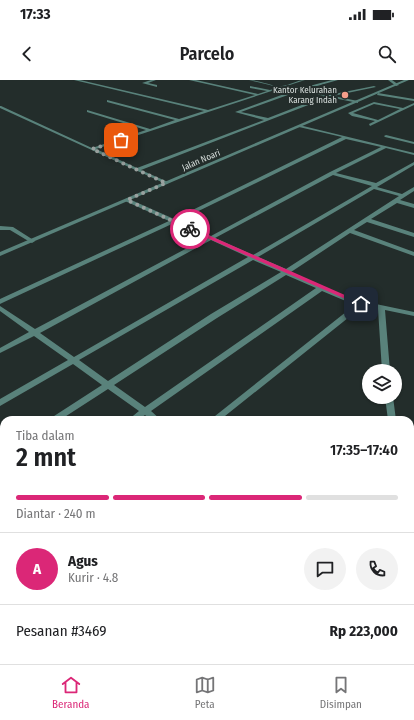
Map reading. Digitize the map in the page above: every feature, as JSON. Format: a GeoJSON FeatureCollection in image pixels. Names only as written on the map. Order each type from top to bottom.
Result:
{"type":"FeatureCollection","features":[{"type":"Feature","properties":{"kind":"street"},"geometry":{"type":"LineString","coordinates":[[76,80],[208,111]]}},
{"type":"Feature","properties":{"kind":"street"},"geometry":{"type":"LineString","coordinates":[[154,80],[144,83],[156,86]]}},
{"type":"Feature","properties":{"kind":"street"},"geometry":{"type":"LineString","coordinates":[[191,80],[257,95]]}},
{"type":"Feature","properties":{"kind":"street"},"geometry":{"type":"LineString","coordinates":[[251,80],[357,102]]}},
{"type":"Feature","properties":{"kind":"street"},"geometry":{"type":"LineString","coordinates":[[92,149],[303,80]]}},
{"type":"Feature","properties":{"kind":"street"},"geometry":{"type":"LineString","coordinates":[[269,120],[237,112],[299,90],[336,80]]}},
{"type":"Feature","properties":{"kind":"street"},"geometry":{"type":"LineString","coordinates":[[390,80],[397,85]]}},
{"type":"Feature","properties":{"kind":"street","name":"Jalan Noari"},"geometry":{"type":"LineString","coordinates":[[0,254],[378,94],[407,80]]}},
{"type":"Feature","properties":{"kind":"street"},"geometry":{"type":"LineString","coordinates":[[251,87],[270,91]]}},
{"type":"Feature","properties":{"kind":"street"},"geometry":{"type":"LineString","coordinates":[[137,170],[349,90],[374,87]]}},
{"type":"Feature","properties":{"kind":"street"},"geometry":{"type":"LineString","coordinates":[[378,94],[414,100]]}},
{"type":"Feature","properties":{"kind":"street"},"geometry":{"type":"LineString","coordinates":[[108,101],[179,121]]}},
{"type":"Feature","properties":{"kind":"street"},"geometry":{"type":"LineString","coordinates":[[378,121],[350,113],[374,103],[403,109]]}},
{"type":"Feature","properties":{"kind":"street"},"geometry":{"type":"LineString","coordinates":[[370,125],[414,104]]}},
{"type":"Feature","properties":{"kind":"street"},"geometry":{"type":"LineString","coordinates":[[349,106],[359,108]]}},
{"type":"Feature","properties":{"kind":"street"},"geometry":{"type":"LineString","coordinates":[[1,108],[166,183]]}},
{"type":"Feature","properties":{"kind":"street"},"geometry":{"type":"LineString","coordinates":[[88,111],[151,130]]}},
{"type":"Feature","properties":{"kind":"street"},"geometry":{"type":"LineString","coordinates":[[300,126],[414,154]]}},
{"type":"Feature","properties":{"kind":"street"},"geometry":{"type":"LineString","coordinates":[[386,136],[414,143]]}},
{"type":"Feature","properties":{"kind":"street"},"geometry":{"type":"LineString","coordinates":[[0,302],[174,221],[346,137]]}},
{"type":"Feature","properties":{"kind":"street"},"geometry":{"type":"LineString","coordinates":[[0,351],[332,173],[384,147]]}},
{"type":"Feature","properties":{"kind":"street"},"geometry":{"type":"LineString","coordinates":[[0,403],[252,256],[324,217],[414,162]]}},
{"type":"Feature","properties":{"kind":"street"},"geometry":{"type":"LineString","coordinates":[[332,173],[403,196]]}},
{"type":"Feature","properties":{"kind":"street"},"geometry":{"type":"LineString","coordinates":[[60,416],[214,316],[413,191]]}},
{"type":"Feature","properties":{"kind":"street"},"geometry":{"type":"LineString","coordinates":[[127,200],[321,288],[361,304],[414,314]]}},
{"type":"Feature","properties":{"kind":"street"},"geometry":{"type":"LineString","coordinates":[[397,201],[414,206]]}},
{"type":"Feature","properties":{"kind":"street"},"geometry":{"type":"LineString","coordinates":[[367,220],[414,235]]}},
{"type":"Feature","properties":{"kind":"street"},"geometry":{"type":"LineString","coordinates":[[0,228],[11,228],[32,241]]}},
{"type":"Feature","properties":{"kind":"street"},"geometry":{"type":"LineString","coordinates":[[350,231],[414,254]]}},
{"type":"Feature","properties":{"kind":"street"},"geometry":{"type":"LineString","coordinates":[[137,416],[321,288]]}},
{"type":"Feature","properties":{"kind":"street"},"geometry":{"type":"LineString","coordinates":[[219,416],[361,304]]}},
{"type":"Feature","properties":{"kind":"street"},"geometry":{"type":"LineString","coordinates":[[0,308],[107,386],[151,416]]}},
{"type":"Feature","properties":{"kind":"street"},"geometry":{"type":"LineString","coordinates":[[382,308],[386,364]]}},
{"type":"Feature","properties":{"kind":"street"},"geometry":{"type":"LineString","coordinates":[[390,404],[391,416]]}},
{"type":"Feature","properties":{"kind":"way so far"},"geometry":{"type":"LineString","coordinates":[[121,140],[92,149],[166,183],[127,200],[190,229]]}},
{"type":"Feature","properties":{"kind":"place","name":"Kantor Kelurahan Karang Indah"},"geometry":{"type":"Point","coordinates":[345,95]}},
{"type":"Feature","properties":{"kind":"route"},"geometry":{"type":"LineString","coordinates":[[190,229],[350,301],[361,304]]}}]}
